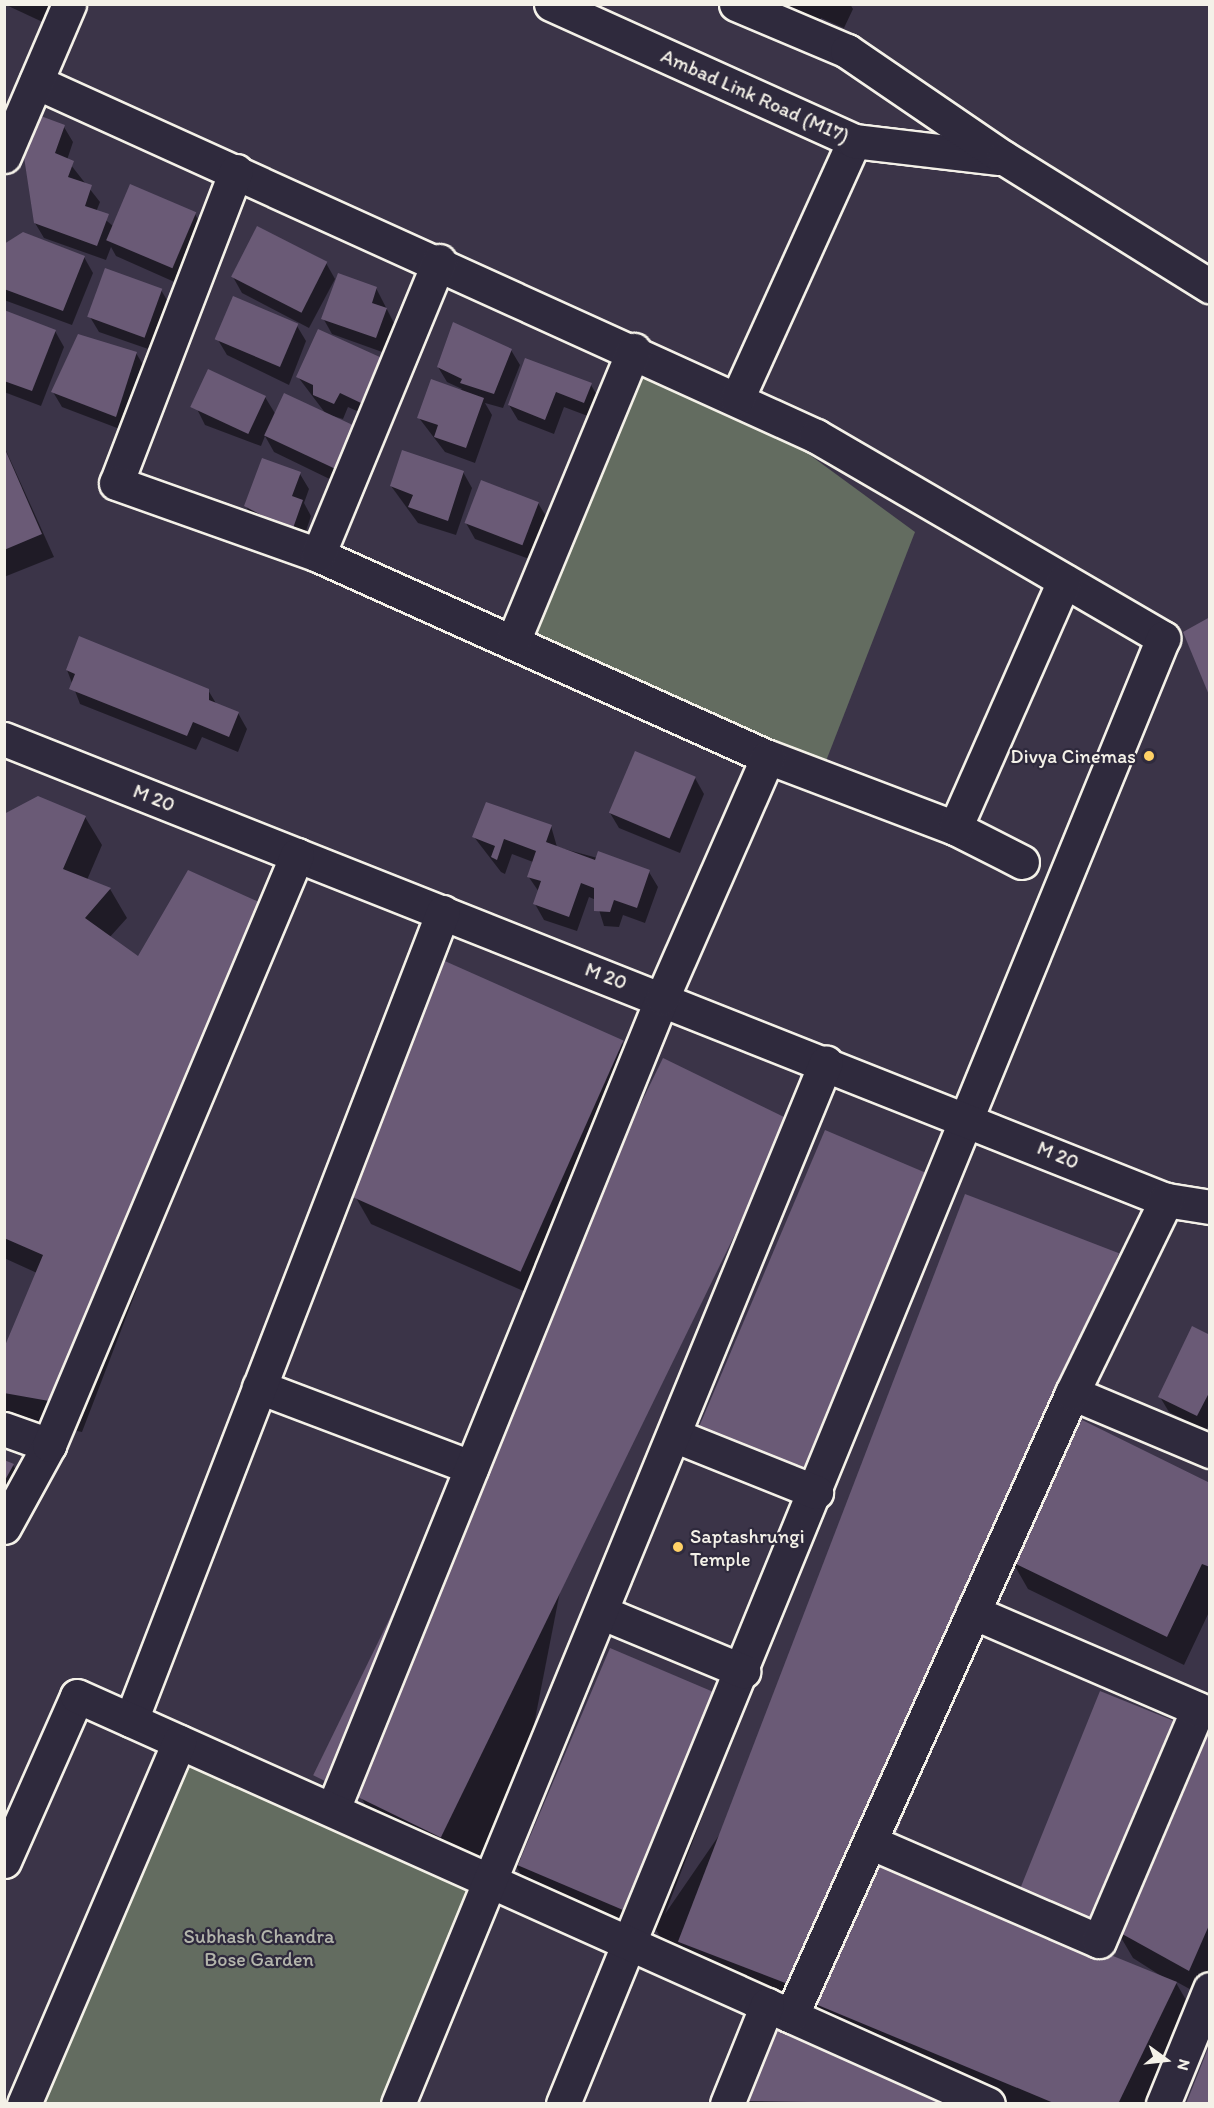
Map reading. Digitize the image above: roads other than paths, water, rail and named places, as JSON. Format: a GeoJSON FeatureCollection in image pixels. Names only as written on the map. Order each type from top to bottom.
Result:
{"type":"FeatureCollection","features":[{"type":"Feature","properties":{"kind":"street"},"geometry":{"type":"LineString","coordinates":[[4,156],[69,4]]}},
{"type":"Feature","properties":{"kind":"street","name":"Ambad Link Road (M17)"},"geometry":{"type":"LineString","coordinates":[[551,4],[854,141],[1004,158]]}},
{"type":"Feature","properties":{"kind":"street","name":"Ambad Link Road (M17)"},"geometry":{"type":"LineString","coordinates":[[736,4],[847,51],[1004,158],[1209,286]]}},
{"type":"Feature","properties":{"kind":"street"},"geometry":{"type":"LineString","coordinates":[[36,82],[440,261],[816,436],[1163,638],[632,1944],[563,2103]]}},
{"type":"Feature","properties":{"kind":"street"},"geometry":{"type":"LineString","coordinates":[[737,399],[854,141]]}},
{"type":"Feature","properties":{"kind":"street"},"geometry":{"type":"LineString","coordinates":[[236,171],[116,483],[318,555],[514,639],[768,757],[955,828],[1022,862]]}},
{"type":"Feature","properties":{"kind":"street"},"geometry":{"type":"LineString","coordinates":[[318,555],[440,261]]}},
{"type":"Feature","properties":{"kind":"street"},"geometry":{"type":"LineString","coordinates":[[514,639],[634,350]]}},
{"type":"Feature","properties":{"kind":"street"},"geometry":{"type":"LineString","coordinates":[[955,828],[1064,581]]}},
{"type":"Feature","properties":{"kind":"street","name":"M 20"},"geometry":{"type":"LineString","coordinates":[[4,739],[969,1118],[1166,1200],[1209,1207]]}},
{"type":"Feature","properties":{"kind":"street"},"geometry":{"type":"LineString","coordinates":[[333,1809],[662,998],[768,757]]}},
{"type":"Feature","properties":{"kind":"street"},"geometry":{"type":"LineString","coordinates":[[4,1527],[48,1445],[297,855]]}},
{"type":"Feature","properties":{"kind":"street"},"geometry":{"type":"LineString","coordinates":[[131,1720],[443,912]]}},
{"type":"Feature","properties":{"kind":"street"},"geometry":{"type":"LineString","coordinates":[[398,2103],[493,1882],[826,1062]]}},
{"type":"Feature","properties":{"kind":"street"},"geometry":{"type":"LineString","coordinates":[[727,2103],[870,1842],[1072,1393],[1166,1200]]}},
{"type":"Feature","properties":{"kind":"street"},"geometry":{"type":"LineString","coordinates":[[259,1387],[471,1467]]}},
{"type":"Feature","properties":{"kind":"street"},"geometry":{"type":"LineString","coordinates":[[1072,1393],[1209,1451]]}},
{"type":"Feature","properties":{"kind":"street"},"geometry":{"type":"LineString","coordinates":[[4,1429],[48,1445]]}},
{"type":"Feature","properties":{"kind":"street"},"geometry":{"type":"LineString","coordinates":[[676,1436],[816,1492]]}},
{"type":"Feature","properties":{"kind":"street"},"geometry":{"type":"LineString","coordinates":[[870,1842],[1099,1941],[1198,1709],[973,1612]]}},
{"type":"Feature","properties":{"kind":"street"},"geometry":{"type":"LineString","coordinates":[[603,1613],[743,1671]]}},
{"type":"Feature","properties":{"kind":"street"},"geometry":{"type":"LineString","coordinates":[[4,1861],[77,1696],[988,2103]]}},
{"type":"Feature","properties":{"kind":"street"},"geometry":{"type":"LineString","coordinates":[[24,2103],[178,1742]]}},
{"type":"Feature","properties":{"kind":"street"},"geometry":{"type":"LineString","coordinates":[[1163,2103],[1209,1989]]}},
{"type":"Feature","properties":{"kind":"place","name":"Divya Cinemas"},"geometry":{"type":"Point","coordinates":[1149,756]}},
{"type":"Feature","properties":{"kind":"place","name":"Saptashrungi Temple"},"geometry":{"type":"Point","coordinates":[678,1547]}},
{"type":"Feature","properties":{"kind":"park label","name":"Subhash Chandra Bose Garden"},"geometry":{"type":"Point","coordinates":[259,1948]}}]}
